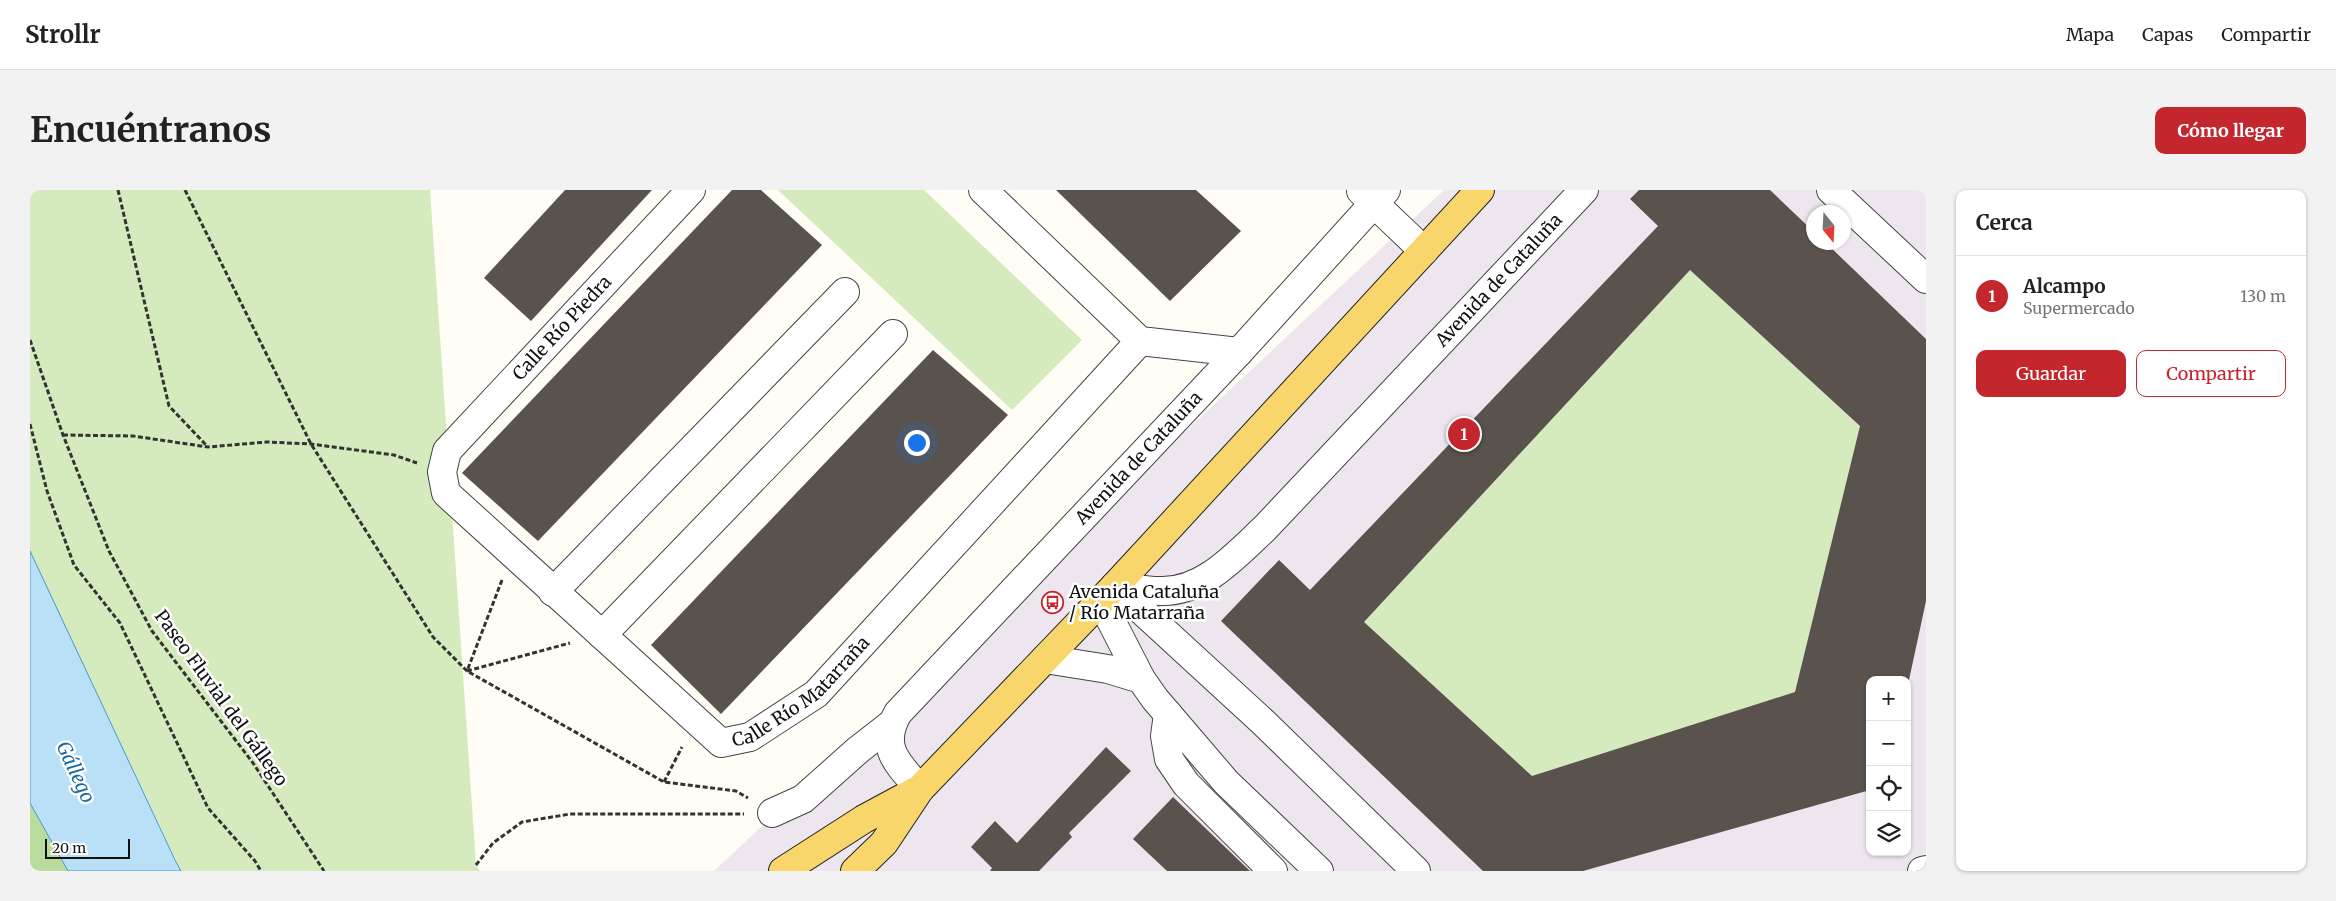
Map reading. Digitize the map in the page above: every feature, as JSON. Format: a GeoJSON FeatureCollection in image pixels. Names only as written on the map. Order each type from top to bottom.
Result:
{"type":"FeatureCollection","features":[{"type":"Feature","properties":{"kind":"main road"},"geometry":{"type":"LineString","coordinates":[[855,871],[884,842],[920,789],[1108,593],[1480,190]]}},
{"type":"Feature","properties":{"kind":"main road"},"geometry":{"type":"LineString","coordinates":[[783,871],[864,819],[920,789]]}},
{"type":"Feature","properties":{"kind":"street","name":"Calle Río Piedra"},"geometry":{"type":"LineString","coordinates":[[442,472],[447,452],[691,190]]}},
{"type":"Feature","properties":{"kind":"street"},"geometry":{"type":"LineString","coordinates":[[983,190],[1140,340],[1239,352]]}},
{"type":"Feature","properties":{"kind":"street","name":"Avenida de Cataluña"},"geometry":{"type":"LineString","coordinates":[[1108,593],[1178,590],[1197,584],[1223,566],[1265,528],[1584,190]]}},
{"type":"Feature","properties":{"kind":"street"},"geometry":{"type":"LineString","coordinates":[[1831,190],[1926,279]]}},
{"type":"Feature","properties":{"kind":"street"},"geometry":{"type":"LineString","coordinates":[[1374,194],[1424,251]]}},
{"type":"Feature","properties":{"kind":"street","name":"Avenida de Cataluña"},"geometry":{"type":"LineString","coordinates":[[772,813],[802,799],[890,725],[898,713],[1239,352],[1374,194]]}},
{"type":"Feature","properties":{"kind":"street"},"geometry":{"type":"LineString","coordinates":[[554,592],[844,292]]}},
{"type":"Feature","properties":{"kind":"street"},"geometry":{"type":"LineString","coordinates":[[602,635],[893,334]]}},
{"type":"Feature","properties":{"kind":"street","name":"Calle Río Matarraña"},"geometry":{"type":"LineString","coordinates":[[442,472],[446,493],[721,743],[750,737],[816,694],[1140,340]]}},
{"type":"Feature","properties":{"kind":"street"},"geometry":{"type":"LineString","coordinates":[[1108,593],[1141,679],[1226,782],[1318,871]]}},
{"type":"Feature","properties":{"kind":"street"},"geometry":{"type":"LineString","coordinates":[[1108,593],[1263,722],[1416,871]]}},
{"type":"Feature","properties":{"kind":"street"},"geometry":{"type":"LineString","coordinates":[[1045,660],[1108,670],[1141,679]]}},
{"type":"Feature","properties":{"kind":"street"},"geometry":{"type":"LineString","coordinates":[[1168,714],[1165,736],[1169,759],[1186,784],[1272,871]]}},
{"type":"Feature","properties":{"kind":"street"},"geometry":{"type":"LineString","coordinates":[[890,725],[888,739],[892,754],[920,789]]}},
{"type":"Feature","properties":{"kind":"path"},"geometry":{"type":"LineString","coordinates":[[118,190],[169,406],[208,447]]}},
{"type":"Feature","properties":{"kind":"path"},"geometry":{"type":"LineString","coordinates":[[185,190],[311,444],[433,637],[467,671],[664,782],[736,791],[772,813]]}},
{"type":"Feature","properties":{"kind":"path","name":"Paseo Fluvial del Gállego"},"geometry":{"type":"LineString","coordinates":[[30,340],[63,435],[109,550],[152,631],[253,763],[324,871]]}},
{"type":"Feature","properties":{"kind":"path"},"geometry":{"type":"LineString","coordinates":[[30,424],[47,492],[74,565],[120,623],[208,808],[255,860],[261,871]]}},
{"type":"Feature","properties":{"kind":"path"},"geometry":{"type":"LineString","coordinates":[[63,435],[133,436],[208,447],[268,442],[311,444],[394,455],[442,472]]}},
{"type":"Feature","properties":{"kind":"path"},"geometry":{"type":"LineString","coordinates":[[467,671],[512,553]]}},
{"type":"Feature","properties":{"kind":"path"},"geometry":{"type":"LineString","coordinates":[[467,671],[602,635]]}},
{"type":"Feature","properties":{"kind":"path"},"geometry":{"type":"LineString","coordinates":[[664,782],[696,720]]}},
{"type":"Feature","properties":{"kind":"path"},"geometry":{"type":"LineString","coordinates":[[476,865],[493,843],[522,822],[570,814],[690,816],[772,813]]}},
{"type":"Feature","properties":{"kind":"shaded area"},"geometry":{"type":"Polygon","coordinates":[[[1444,190],[1926,190],[1926,871],[714,871],[1444,190]]]}},
{"type":"Feature","properties":{"kind":"green space"},"geometry":{"type":"Polygon","coordinates":[[[30,190],[430,190],[476,865],[480,871],[181,871],[30,551],[30,190]]]}},
{"type":"Feature","properties":{"kind":"green space"},"geometry":{"type":"Polygon","coordinates":[[[778,190],[924,190],[1082,340],[1012,410],[778,190]]]}},
{"type":"Feature","properties":{"kind":"green space"},"geometry":{"type":"Polygon","coordinates":[[[1690,270],[1860,426],[1795,692],[1532,776],[1364,622],[1690,270]]]}},
{"type":"Feature","properties":{"kind":"green space"},"geometry":{"type":"Polygon","coordinates":[[[30,803],[68,871],[30,871],[30,803]]]}},
{"type":"Feature","properties":{"kind":"water","name":"Gállego"},"geometry":{"type":"Polygon","coordinates":[[[30,551],[181,871],[68,871],[30,803],[30,551]]]}},
{"type":"Feature","properties":{"kind":"building"},"geometry":{"type":"Polygon","coordinates":[[[565,190],[652,190],[531,321],[484,278],[565,190]]]}},
{"type":"Feature","properties":{"kind":"building"},"geometry":{"type":"Polygon","coordinates":[[[732,190],[761,190],[822,245],[538,541],[462,473],[732,190]]]}},
{"type":"Feature","properties":{"kind":"building"},"geometry":{"type":"Polygon","coordinates":[[[1056,190],[1196,190],[1241,231],[1170,301],[1056,190]]]}},
{"type":"Feature","properties":{"kind":"building"},"geometry":{"type":"Polygon","coordinates":[[[1639,190],[1770,190],[1806,224],[1806,250],[1833,250],[1926,339],[1926,601],[1910,676],[1866,676],[1866,791],[1583,871],[1483,871],[1221,621],[1279,560],[1310,590],[1658,226],[1630,199],[1639,190]],[[1690,270],[1364,622],[1532,776],[1795,692],[1860,426],[1690,270]]]}},
{"type":"Feature","properties":{"kind":"building"},"geometry":{"type":"Polygon","coordinates":[[[933,350],[1008,415],[721,714],[651,645],[933,350]]]}},
{"type":"Feature","properties":{"kind":"building"},"geometry":{"type":"Polygon","coordinates":[[[1106,747],[1131,771],[1069,833],[1072,837],[1039,871],[990,871],[992,868],[971,847],[995,821],[1017,843],[1106,747]]]}},
{"type":"Feature","properties":{"kind":"building"},"geometry":{"type":"Polygon","coordinates":[[[1173,797],[1250,871],[1167,871],[1133,839],[1173,797]]]}},
{"type":"Feature","properties":{"kind":"place","name":"Alcampo"},"geometry":{"type":"Point","coordinates":[1464,434]}},
{"type":"Feature","properties":{"kind":"place","name":"Avenida Cataluña / Río Matarraña"},"geometry":{"type":"Point","coordinates":[1053,602]}}]}
